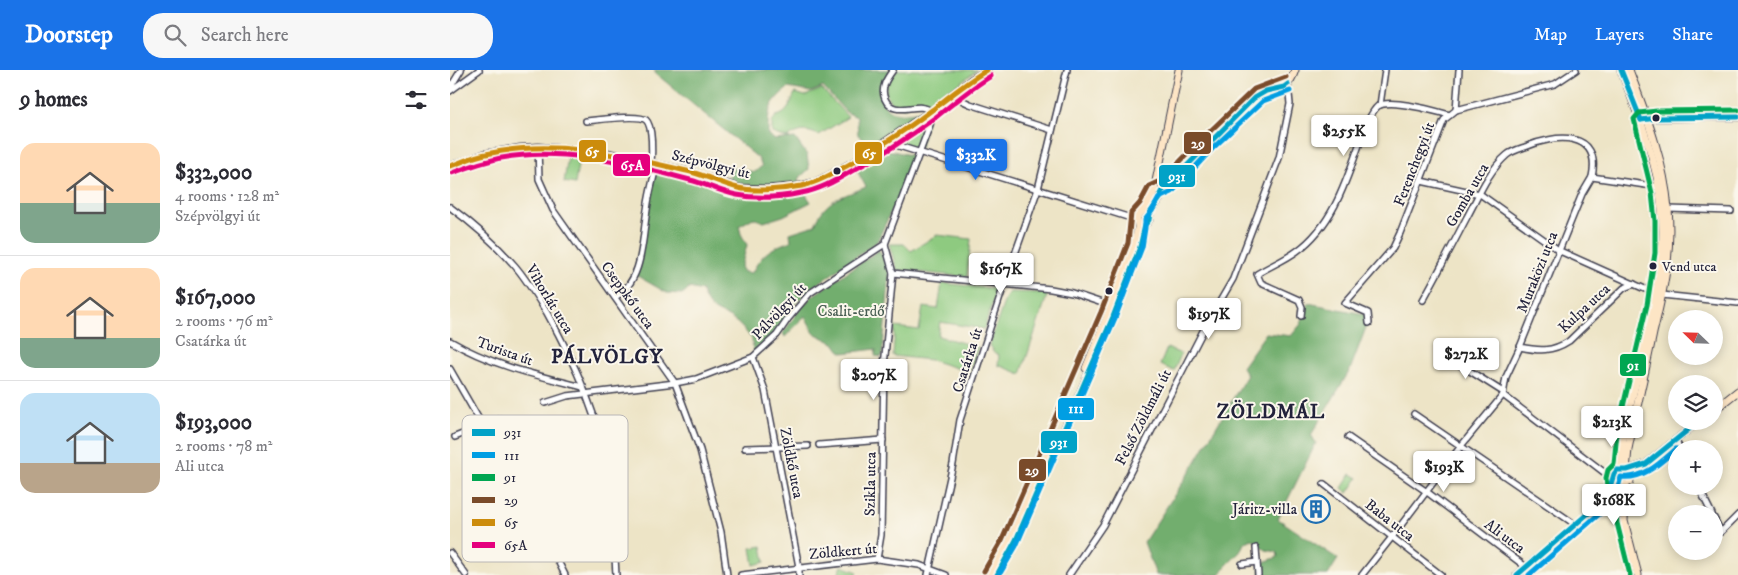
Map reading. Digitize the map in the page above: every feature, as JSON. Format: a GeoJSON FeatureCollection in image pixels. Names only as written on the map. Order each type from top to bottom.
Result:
{"type":"FeatureCollection","features":[{"type":"Feature","properties":{"kind":"street"},"geometry":{"type":"LineString","coordinates":[[450,90],[461,70]]}},
{"type":"Feature","properties":{"kind":"street"},"geometry":{"type":"LineString","coordinates":[[450,90],[479,70]]}},
{"type":"Feature","properties":{"kind":"street"},"geometry":{"type":"LineString","coordinates":[[885,244],[931,122],[931,111],[924,107],[895,108],[888,103],[884,94],[884,86],[893,70]]}},
{"type":"Feature","properties":{"kind":"street","name":"Szépvölgyi út"},"geometry":{"type":"LineString","coordinates":[[450,166],[484,154],[538,147],[598,152],[694,173],[739,188],[767,189],[800,186],[815,182],[836,172],[886,142],[987,70]]}},
{"type":"Feature","properties":{"kind":"street","name":"Csatárka út"},"geometry":{"type":"LineString","coordinates":[[928,575],[960,420],[1004,285],[1038,189],[1068,70]]}},
{"type":"Feature","properties":{"kind":"street"},"geometry":{"type":"LineString","coordinates":[[886,142],[1127,217],[1135,217],[1140,221],[1150,220],[1150,213],[1161,197],[1158,191],[1157,172],[1179,70]]}},
{"type":"Feature","properties":{"kind":"street","name":"Felső Zöldmáli út"},"geometry":{"type":"LineString","coordinates":[[1069,575],[1103,525],[1232,279],[1279,158],[1290,104],[1288,84],[1295,70]]}},
{"type":"Feature","properties":{"kind":"street"},"geometry":{"type":"LineString","coordinates":[[1380,105],[1385,70]]}},
{"type":"Feature","properties":{"kind":"street"},"geometry":{"type":"LineString","coordinates":[[1456,110],[1459,70]]}},
{"type":"Feature","properties":{"kind":"street","name":"Ferenchegyi út"},"geometry":{"type":"LineString","coordinates":[[1370,323],[1368,313],[1345,304],[1392,248],[1400,233],[1444,120],[1456,110],[1555,84],[1576,70]]}},
{"type":"Feature","properties":{"kind":"street"},"geometry":{"type":"LineString","coordinates":[[1621,70],[1644,120],[1659,187],[1663,237],[1659,295],[1624,470]]}},
{"type":"Feature","properties":{"kind":"street"},"geometry":{"type":"LineString","coordinates":[[1624,470],[1626,429],[1667,268],[1670,234],[1660,162],[1628,70]]}},
{"type":"Feature","properties":{"kind":"street"},"geometry":{"type":"LineString","coordinates":[[997,575],[1014,545],[1114,307],[1146,207],[1158,191],[1167,186],[1254,98],[1266,91],[1284,87],[1288,84]]}},
{"type":"Feature","properties":{"kind":"street"},"geometry":{"type":"LineString","coordinates":[[954,93],[959,100],[1052,130]]}},
{"type":"Feature","properties":{"kind":"street"},"geometry":{"type":"LineString","coordinates":[[1301,316],[1302,307],[1299,300],[1261,283],[1256,274],[1298,250],[1318,232],[1337,202],[1373,112],[1380,105],[1391,103],[1450,114]]}},
{"type":"Feature","properties":{"kind":"street"},"geometry":{"type":"LineString","coordinates":[[1644,120],[1738,117]]}},
{"type":"Feature","properties":{"kind":"street"},"geometry":{"type":"LineString","coordinates":[[586,121],[643,118],[650,125],[654,164],[641,251],[630,285],[615,297]]}},
{"type":"Feature","properties":{"kind":"street","name":"Gomba utca"},"geometry":{"type":"LineString","coordinates":[[1423,300],[1487,179],[1508,154],[1550,139],[1573,138],[1582,142],[1592,154],[1595,164],[1592,177]]}},
{"type":"Feature","properties":{"kind":"street","name":"Cseppkő utca"},"geometry":{"type":"LineString","coordinates":[[538,147],[539,180],[546,196],[573,240],[675,383],[700,450],[721,532],[727,575]]}},
{"type":"Feature","properties":{"kind":"street"},"geometry":{"type":"LineString","coordinates":[[1592,177],[1659,187]]}},
{"type":"Feature","properties":{"kind":"street","name":"Muraközi utca"},"geometry":{"type":"LineString","coordinates":[[1503,393],[1504,383],[1582,194],[1592,177]]}},
{"type":"Feature","properties":{"kind":"street"},"geometry":{"type":"LineString","coordinates":[[1421,181],[1480,194],[1560,251],[1659,295],[1738,303]]}},
{"type":"Feature","properties":{"kind":"street","name":"Vihorlát utca"},"geometry":{"type":"LineString","coordinates":[[450,207],[490,241],[520,272],[534,291],[583,387],[592,415]]}},
{"type":"Feature","properties":{"kind":"street"},"geometry":{"type":"LineString","coordinates":[[1668,209],[1731,211]]}},
{"type":"Feature","properties":{"kind":"street","name":"Szikla utca"},"geometry":{"type":"LineString","coordinates":[[877,559],[881,535],[884,366],[893,273],[885,244]]}},
{"type":"Feature","properties":{"kind":"street","name":"Pálvölgyi út"},"geometry":{"type":"LineString","coordinates":[[545,403],[567,396],[675,383],[711,374],[753,357],[777,334],[810,293],[885,244]]}},
{"type":"Feature","properties":{"kind":"street"},"geometry":{"type":"LineString","coordinates":[[893,273],[1036,287],[1072,293],[1114,307]]}},
{"type":"Feature","properties":{"kind":"street","name":"Kulpa utca"},"geometry":{"type":"LineString","coordinates":[[1520,347],[1538,351],[1560,346],[1569,341],[1624,288],[1635,284]]}},
{"type":"Feature","properties":{"kind":"street"},"geometry":{"type":"LineString","coordinates":[[990,575],[1009,543],[1114,307]]}},
{"type":"Feature","properties":{"kind":"street","name":"Turista út"},"geometry":{"type":"LineString","coordinates":[[450,341],[492,362],[529,374],[583,387]]}},
{"type":"Feature","properties":{"kind":"street"},"geometry":{"type":"LineString","coordinates":[[1440,352],[1503,393],[1605,473],[1620,482]]}},
{"type":"Feature","properties":{"kind":"street","name":"Zöldkő utca"},"geometry":{"type":"LineString","coordinates":[[753,357],[765,390],[799,575]]}},
{"type":"Feature","properties":{"kind":"street"},"geometry":{"type":"LineString","coordinates":[[450,369],[478,415]]}},
{"type":"Feature","properties":{"kind":"street"},"geometry":{"type":"LineString","coordinates":[[1723,403],[1738,391]]}},
{"type":"Feature","properties":{"kind":"street"},"geometry":{"type":"LineString","coordinates":[[1362,575],[1503,393]]}},
{"type":"Feature","properties":{"kind":"street"},"geometry":{"type":"LineString","coordinates":[[1414,414],[1576,526]]}},
{"type":"Feature","properties":{"kind":"street"},"geometry":{"type":"LineString","coordinates":[[1677,440],[1689,430]]}},
{"type":"Feature","properties":{"kind":"street"},"geometry":{"type":"LineString","coordinates":[[455,437],[462,434]]}},
{"type":"Feature","properties":{"kind":"street","name":"Ali utca"},"geometry":{"type":"LineString","coordinates":[[1348,437],[1426,492],[1526,567]]}},
{"type":"Feature","properties":{"kind":"street","name":"Szikla utca"},"geometry":{"type":"LineString","coordinates":[[819,445],[883,440]]}},
{"type":"Feature","properties":{"kind":"street"},"geometry":{"type":"LineString","coordinates":[[745,448],[808,446]]}},
{"type":"Feature","properties":{"kind":"street"},"geometry":{"type":"LineString","coordinates":[[1620,482],[1668,447]]}},
{"type":"Feature","properties":{"kind":"street"},"geometry":{"type":"LineString","coordinates":[[1627,453],[1636,462],[1648,461]]}},
{"type":"Feature","properties":{"kind":"street"},"geometry":{"type":"LineString","coordinates":[[1638,575],[1628,538],[1620,482],[1615,472],[1648,461]]}},
{"type":"Feature","properties":{"kind":"street"},"geometry":{"type":"LineString","coordinates":[[1518,575],[1576,526],[1630,474],[1624,470]]}},
{"type":"Feature","properties":{"kind":"street","name":"Baba utca"},"geometry":{"type":"LineString","coordinates":[[1324,484],[1442,575]]}},
{"type":"Feature","properties":{"kind":"street"},"geometry":{"type":"LineString","coordinates":[[1601,502],[1614,499],[1623,508]]}},
{"type":"Feature","properties":{"kind":"street"},"geometry":{"type":"LineString","coordinates":[[1723,530],[1738,515]]}},
{"type":"Feature","properties":{"kind":"street"},"geometry":{"type":"LineString","coordinates":[[1256,548],[1258,575]]}},
{"type":"Feature","properties":{"kind":"street"},"geometry":{"type":"LineString","coordinates":[[450,553],[466,575]]}},
{"type":"Feature","properties":{"kind":"street","name":"Zöldkert út"},"geometry":{"type":"LineString","coordinates":[[741,575],[877,559],[930,568],[946,575]]}},
{"type":"Feature","properties":{"kind":"street"},"geometry":{"type":"LineString","coordinates":[[558,562],[565,575]]}},
{"type":"Feature","properties":{"kind":"street","name":"Vihorlát utca"},"geometry":{"type":"LineString","coordinates":[[615,562],[616,575]]}},
{"type":"Feature","properties":{"kind":"street"},"geometry":{"type":"LineString","coordinates":[[1242,564],[1257,562]]}},
{"type":"Feature","properties":{"kind":"green space"},"geometry":{"type":"Polygon","coordinates":[[[655,70],[892,70],[884,81],[882,88],[883,103],[893,112],[918,112],[921,116],[874,150],[858,135],[857,117],[846,112],[823,87],[811,92],[788,88],[773,103],[768,119],[768,135],[775,140],[795,138],[807,155],[809,169],[798,179],[800,186],[811,202],[783,216],[764,222],[753,218],[739,226],[747,245],[741,267],[744,272],[752,273],[763,256],[778,246],[791,241],[790,233],[815,225],[819,216],[829,204],[866,187],[854,165],[884,149],[910,155],[913,158],[913,164],[877,242],[809,290],[792,307],[777,332],[753,352],[752,339],[743,328],[710,306],[702,291],[690,288],[682,294],[667,293],[634,274],[657,164],[726,184],[733,168],[755,172],[762,166],[758,158],[655,73],[655,70]]]}},
{"type":"Feature","properties":{"kind":"green space"},"geometry":{"type":"Polygon","coordinates":[[[897,70],[977,70],[933,104],[909,104],[904,108],[896,107],[886,94],[888,83],[897,70]]]}},
{"type":"Feature","properties":{"kind":"green space"},"geometry":{"type":"Polygon","coordinates":[[[822,89],[848,117],[819,135],[802,131],[787,138],[772,133],[772,122],[776,116],[784,113],[795,93],[805,96],[822,89]]]}},
{"type":"Feature","properties":{"kind":"green space"},"geometry":{"type":"Polygon","coordinates":[[[925,119],[927,121],[920,147],[903,144],[900,141],[901,134],[925,119]]]}},
{"type":"Feature","properties":{"kind":"green space"},"geometry":{"type":"Polygon","coordinates":[[[568,157],[579,159],[575,184],[564,182],[568,157]]]}},
{"type":"Feature","properties":{"kind":"green space"},"geometry":{"type":"Polygon","coordinates":[[[937,235],[971,239],[967,277],[897,270],[889,244],[904,244],[911,251],[937,235]]]}},
{"type":"Feature","properties":{"kind":"green space","name":"Csalit-erdő"},"geometry":{"type":"Polygon","coordinates":[[[879,250],[890,270],[882,357],[875,356],[876,349],[843,353],[834,343],[814,333],[805,316],[785,337],[783,333],[811,297],[879,250]]]}},
{"type":"Feature","properties":{"kind":"green space"},"geometry":{"type":"Polygon","coordinates":[[[942,283],[997,289],[984,329],[940,322],[938,336],[978,347],[969,372],[931,360],[893,356],[895,327],[919,330],[923,307],[938,309],[942,283]]]}},
{"type":"Feature","properties":{"kind":"green space"},"geometry":{"type":"Polygon","coordinates":[[[1010,292],[1048,293],[1021,374],[998,365],[999,355],[992,351],[993,349],[989,346],[1005,299],[1010,292]]]}},
{"type":"Feature","properties":{"kind":"green space"},"geometry":{"type":"Polygon","coordinates":[[[1308,303],[1364,314],[1368,322],[1350,370],[1311,435],[1316,443],[1278,519],[1338,559],[1328,575],[1260,575],[1264,562],[1278,557],[1277,552],[1266,550],[1252,539],[1244,543],[1240,552],[1220,575],[1156,575],[1144,542],[1192,468],[1247,375],[1242,367],[1266,333],[1291,336],[1301,324],[1308,303]]]}},
{"type":"Feature","properties":{"kind":"green space"},"geometry":{"type":"Polygon","coordinates":[[[1167,348],[1181,354],[1174,371],[1160,365],[1167,348]]]}},
{"type":"Feature","properties":{"kind":"green space"},"geometry":{"type":"Polygon","coordinates":[[[1351,474],[1358,478],[1348,493],[1342,488],[1351,474]]]}},
{"type":"Feature","properties":{"kind":"green space"},"geometry":{"type":"Polygon","coordinates":[[[762,546],[765,562],[754,565],[751,548],[762,546]]]}},
{"type":"Feature","properties":{"kind":"green space"},"geometry":{"type":"Polygon","coordinates":[[[842,566],[858,572],[857,575],[838,575],[842,566]]]}},
{"type":"Feature","properties":{"kind":"transit line","name":"65"},"geometry":{"type":"LineString","coordinates":[[450,166],[482,155],[512,150],[564,148],[640,160],[691,172],[745,189],[770,190],[802,186],[832,174],[881,145],[912,125],[987,70]]}},
{"type":"Feature","properties":{"kind":"transit line","name":"931"},"geometry":{"type":"LineString","coordinates":[[1621,70],[1641,120]]}},
{"type":"Feature","properties":{"kind":"transit line","name":"65A"},"geometry":{"type":"LineString","coordinates":[[452,173],[481,163],[510,157],[535,154],[561,155],[640,167],[737,195],[761,197],[808,192],[839,179],[894,146],[991,76]]}},
{"type":"Feature","properties":{"kind":"transit line","name":"29"},"geometry":{"type":"LineString","coordinates":[[984,571],[1002,540],[1101,312],[1128,243],[1131,213],[1140,203],[1149,186],[1162,180],[1254,89],[1286,77]]}},
{"type":"Feature","properties":{"kind":"transit line","name":"931"},"geometry":{"type":"LineString","coordinates":[[997,575],[1016,540],[1113,317],[1140,247],[1145,225],[1149,220],[1150,213],[1161,197],[1161,192],[1254,98],[1266,91],[1284,87],[1288,84]]}},
{"type":"Feature","properties":{"kind":"transit line","name":"111"},"geometry":{"type":"LineString","coordinates":[[999,575],[1016,546],[1115,318],[1142,247],[1145,220],[1159,198],[1172,192],[1212,149],[1263,101],[1290,91]]}},
{"type":"Feature","properties":{"kind":"transit line","name":"91"},"geometry":{"type":"LineString","coordinates":[[1630,575],[1617,523],[1612,491],[1607,486],[1606,478],[1608,470],[1614,464],[1617,432],[1647,305],[1655,253],[1655,221],[1652,193],[1634,119],[1639,113],[1657,111],[1738,110]]}},
{"type":"Feature","properties":{"kind":"transit line","name":"931"},"geometry":{"type":"LineString","coordinates":[[1641,120],[1657,118],[1738,117]]}},
{"type":"Feature","properties":{"kind":"transit line","name":"931"},"geometry":{"type":"LineString","coordinates":[[1517,575],[1600,503],[1609,490],[1617,470],[1627,470],[1646,464],[1688,430]]}},
{"type":"Feature","properties":{"kind":"transit line","name":"111"},"geometry":{"type":"LineString","coordinates":[[1529,575],[1606,508],[1616,494],[1621,477],[1637,476],[1644,473],[1668,456]]}},
{"type":"Feature","properties":{"kind":"place","name":"Vend utca"},"geometry":{"type":"Point","coordinates":[1653,266]}},
{"type":"Feature","properties":{"kind":"place","name":"Járitz-villa"},"geometry":{"type":"Point","coordinates":[1316,509]}},
{"type":"Feature","properties":{"kind":"district","name":"PÁLVÖLGY"},"geometry":{"type":"Point","coordinates":[607,356]}},
{"type":"Feature","properties":{"kind":"district","name":"ZÖLDMÁL"},"geometry":{"type":"Point","coordinates":[1271,411]}}]}
